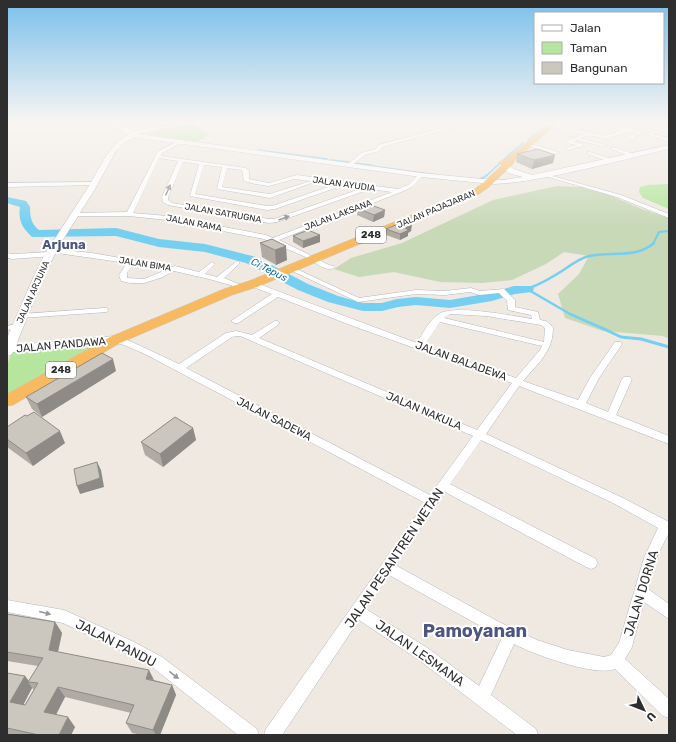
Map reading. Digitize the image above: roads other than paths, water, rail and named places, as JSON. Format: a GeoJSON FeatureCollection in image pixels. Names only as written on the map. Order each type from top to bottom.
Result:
{"type":"FeatureCollection","features":[{"type":"Feature","properties":{"kind":"highway"},"geometry":{"type":"LineString","coordinates":[[484,183],[515,156]]}},
{"type":"Feature","properties":{"kind":"highway","name":"JALAN PAJAJARAN"},"geometry":{"type":"LineString","coordinates":[[7,401],[115,340],[232,289],[437,209],[476,192],[484,183]]}},
{"type":"Feature","properties":{"kind":"highway","name":"JALAN PAJAJARAN"},"geometry":{"type":"LineString","coordinates":[[232,289],[253,284],[275,272],[290,268],[311,257]]}},
{"type":"Feature","properties":{"kind":"main road","name":"JALAN ARJUNA"},"geometry":{"type":"LineString","coordinates":[[7,350],[16,323],[51,253],[109,156]]}},
{"type":"Feature","properties":{"kind":"main road"},"geometry":{"type":"LineString","coordinates":[[634,159],[645,156]]}},
{"type":"Feature","properties":{"kind":"main road","name":"JALAN PAJAJARAN"},"geometry":{"type":"LineString","coordinates":[[484,183],[503,182],[546,175],[624,158],[634,159]]}},
{"type":"Feature","properties":{"kind":"main road"},"geometry":{"type":"LineString","coordinates":[[508,162],[511,171],[533,176]]}},
{"type":"Feature","properties":{"kind":"main road","name":"JALAN PAJAJARAN"},"geometry":{"type":"LineString","coordinates":[[484,183],[508,185],[541,178],[546,175]]}},
{"type":"Feature","properties":{"kind":"main road","name":"JALAN PANDAWA"},"geometry":{"type":"LineString","coordinates":[[7,350],[115,340]]}},
{"type":"Feature","properties":{"kind":"street"},"geometry":{"type":"LineString","coordinates":[[285,156],[484,183]]}},
{"type":"Feature","properties":{"kind":"street"},"geometry":{"type":"LineString","coordinates":[[350,164],[361,156]]}},
{"type":"Feature","properties":{"kind":"street"},"geometry":{"type":"LineString","coordinates":[[597,156],[612,161]]}},
{"type":"Feature","properties":{"kind":"street"},"geometry":{"type":"LineString","coordinates":[[628,156],[634,159]]}},
{"type":"Feature","properties":{"kind":"street"},"geometry":{"type":"LineString","coordinates":[[129,214],[159,157],[244,169],[246,171],[246,180],[257,183]]}},
{"type":"Feature","properties":{"kind":"street","name":"JALAN SATRUGNA"},"geometry":{"type":"LineString","coordinates":[[182,160],[165,197],[165,201],[170,204],[275,221],[370,187]]}},
{"type":"Feature","properties":{"kind":"street"},"geometry":{"type":"LineString","coordinates":[[202,163],[192,195],[231,202],[274,208],[344,184]]}},
{"type":"Feature","properties":{"kind":"street"},"geometry":{"type":"LineString","coordinates":[[225,166],[219,188],[244,193],[270,196],[317,180]]}},
{"type":"Feature","properties":{"kind":"street","name":"JALAN LAKSANA"},"geometry":{"type":"LineString","coordinates":[[274,240],[399,191],[410,186],[421,175]]}},
{"type":"Feature","properties":{"kind":"street"},"geometry":{"type":"LineString","coordinates":[[546,175],[619,196],[669,216]]}},
{"type":"Feature","properties":{"kind":"street","name":"JALAN AYUDIA"},"geometry":{"type":"LineString","coordinates":[[257,183],[272,184],[294,177],[399,191]]}},
{"type":"Feature","properties":{"kind":"street"},"geometry":{"type":"LineString","coordinates":[[7,185],[94,183]]}},
{"type":"Feature","properties":{"kind":"street"},"geometry":{"type":"LineString","coordinates":[[201,225],[257,183]]}},
{"type":"Feature","properties":{"kind":"street","name":"JALAN RAMA"},"geometry":{"type":"LineString","coordinates":[[75,215],[129,214],[167,218],[251,234],[274,240],[311,257],[328,267],[332,267]]}},
{"type":"Feature","properties":{"kind":"street","name":"JALAN BIMA"},"geometry":{"type":"LineString","coordinates":[[9,257],[51,253],[93,255],[175,268],[201,274],[219,279],[232,289]]}},
{"type":"Feature","properties":{"kind":"street"},"geometry":{"type":"LineString","coordinates":[[132,262],[123,275],[124,279],[129,281],[144,280],[164,274],[175,268]]}},
{"type":"Feature","properties":{"kind":"street"},"geometry":{"type":"LineString","coordinates":[[219,279],[237,263]]}},
{"type":"Feature","properties":{"kind":"street"},"geometry":{"type":"LineString","coordinates":[[201,274],[212,264]]}},
{"type":"Feature","properties":{"kind":"street"},"geometry":{"type":"LineString","coordinates":[[290,268],[358,300],[416,292],[445,293],[471,290],[479,293],[493,291],[505,294],[511,300],[511,308],[535,314],[536,322]]}},
{"type":"Feature","properties":{"kind":"street","name":"JALAN BALADEWA"},"geometry":{"type":"LineString","coordinates":[[253,284],[300,304],[581,404],[669,440]]}},
{"type":"Feature","properties":{"kind":"street"},"geometry":{"type":"LineString","coordinates":[[235,321],[277,294]]}},
{"type":"Feature","properties":{"kind":"street"},"geometry":{"type":"LineString","coordinates":[[16,323],[104,310]]}},
{"type":"Feature","properties":{"kind":"street"},"geometry":{"type":"LineString","coordinates":[[420,346],[438,319],[449,312],[486,314],[536,322],[545,324],[549,327],[550,334],[547,345],[438,319]]}},
{"type":"Feature","properties":{"kind":"street"},"geometry":{"type":"LineString","coordinates":[[253,338],[275,323]]}},
{"type":"Feature","properties":{"kind":"street","name":"JALAN NAKULA"},"geometry":{"type":"LineString","coordinates":[[178,369],[233,334],[239,333],[480,435],[619,501],[667,527]]}},
{"type":"Feature","properties":{"kind":"street","name":"JALAN SADEWA"},"geometry":{"type":"LineString","coordinates":[[115,340],[140,348],[432,501]]}},
{"type":"Feature","properties":{"kind":"street"},"geometry":{"type":"LineString","coordinates":[[581,404],[595,378],[618,344]]}},
{"type":"Feature","properties":{"kind":"street","name":"JALAN PESANTREN WETAN"},"geometry":{"type":"LineString","coordinates":[[272,735],[432,501],[517,382],[547,345]]}},
{"type":"Feature","properties":{"kind":"street"},"geometry":{"type":"LineString","coordinates":[[611,416],[627,379]]}},
{"type":"Feature","properties":{"kind":"street"},"geometry":{"type":"LineString","coordinates":[[443,486],[591,563]]}},
{"type":"Feature","properties":{"kind":"street","name":"JALAN DORNA"},"geometry":{"type":"LineString","coordinates":[[616,660],[625,647],[650,558],[667,527]]}},
{"type":"Feature","properties":{"kind":"street"},"geometry":{"type":"LineString","coordinates":[[386,567],[510,636],[535,647],[568,657],[604,664],[611,663],[616,660],[669,710]]}},
{"type":"Feature","properties":{"kind":"street"},"geometry":{"type":"LineString","coordinates":[[640,591],[669,612]]}},
{"type":"Feature","properties":{"kind":"street","name":"JALAN PANDU"},"geometry":{"type":"LineString","coordinates":[[7,606],[64,617],[127,646],[157,662],[251,735]]}},
{"type":"Feature","properties":{"kind":"street","name":"JALAN LESMANA"},"geometry":{"type":"LineString","coordinates":[[357,611],[379,624],[482,697],[530,735]]}},
{"type":"Feature","properties":{"kind":"street"},"geometry":{"type":"LineString","coordinates":[[482,697],[510,636]]}},
{"type":"Feature","properties":{"kind":"waterway"},"geometry":{"type":"LineString","coordinates":[[301,156],[327,159]]}},
{"type":"Feature","properties":{"kind":"waterway"},"geometry":{"type":"LineString","coordinates":[[486,176],[508,156]]}},
{"type":"Feature","properties":{"kind":"waterway"},"geometry":{"type":"LineString","coordinates":[[330,160],[349,162]]}},
{"type":"Feature","properties":{"kind":"waterway"},"geometry":{"type":"LineString","coordinates":[[353,163],[371,165]]}},
{"type":"Feature","properties":{"kind":"waterway"},"geometry":{"type":"LineString","coordinates":[[372,166],[422,173]]}},
{"type":"Feature","properties":{"kind":"waterway"},"geometry":{"type":"LineString","coordinates":[[423,173],[437,175],[434,175]]}},
{"type":"Feature","properties":{"kind":"waterway"},"geometry":{"type":"LineString","coordinates":[[476,180],[487,175]]}},
{"type":"Feature","properties":{"kind":"waterway","name":"Ci Tepus"},"geometry":{"type":"LineString","coordinates":[[7,200],[22,203],[25,207],[24,217],[29,228],[36,234],[116,232],[159,243],[205,248],[251,260],[303,287],[333,299],[363,307],[382,307],[397,303],[416,301],[450,304],[492,297],[514,290],[527,289]]}},
{"type":"Feature","properties":{"kind":"waterway"},"geometry":{"type":"LineString","coordinates":[[653,244],[659,232],[669,231]]}},
{"type":"Feature","properties":{"kind":"waterway"},"geometry":{"type":"LineString","coordinates":[[604,329],[570,314],[527,289],[547,280],[586,257],[631,253],[647,248],[653,244]]}},
{"type":"Feature","properties":{"kind":"waterway"},"geometry":{"type":"LineString","coordinates":[[602,328],[621,337],[641,339],[669,347]]}},
{"type":"Feature","properties":{"kind":"district","name":"Arjuna"},"geometry":{"type":"Point","coordinates":[64,244]}},
{"type":"Feature","properties":{"kind":"district","name":"Pamoyanan"},"geometry":{"type":"Point","coordinates":[475,631]}}]}
